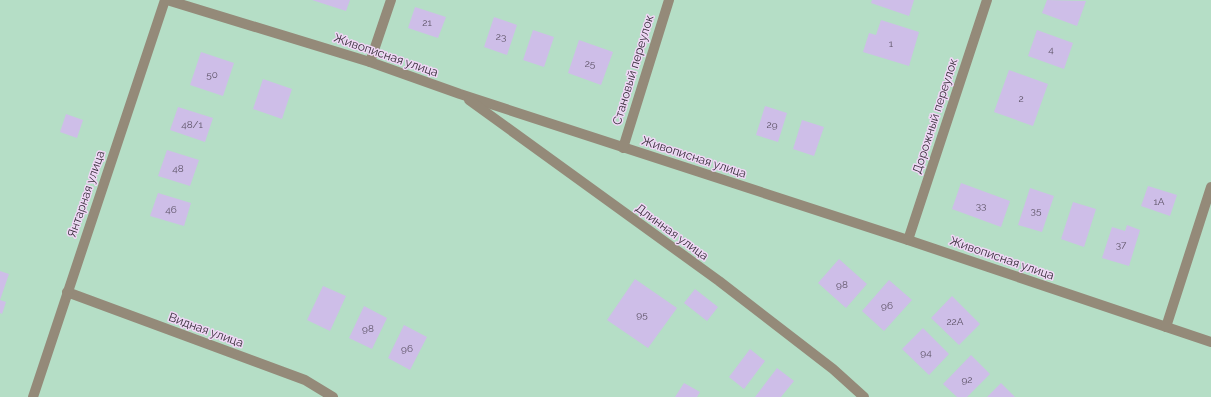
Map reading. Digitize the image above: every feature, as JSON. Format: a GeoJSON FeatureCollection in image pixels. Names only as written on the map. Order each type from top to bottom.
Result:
{"type":"FeatureCollection","features":[{"type":"Feature","properties":{"kind":"street","name":"Живописная улица"},"geometry":{"type":"LineString","coordinates":[[166,0],[370,62],[460,94],[908,240],[1211,342]]}},
{"type":"Feature","properties":{"kind":"street","name":"Янтарная улица"},"geometry":{"type":"LineString","coordinates":[[33,397],[166,0]]}},
{"type":"Feature","properties":{"kind":"street"},"geometry":{"type":"LineString","coordinates":[[370,62],[391,0]]}},
{"type":"Feature","properties":{"kind":"street","name":"Становый переулок"},"geometry":{"type":"LineString","coordinates":[[623,148],[669,0]]}},
{"type":"Feature","properties":{"kind":"street","name":"Дорожный переулок"},"geometry":{"type":"LineString","coordinates":[[908,240],[987,0]]}},
{"type":"Feature","properties":{"kind":"street","name":"Длинная улица"},"geometry":{"type":"LineString","coordinates":[[460,94],[719,281],[833,369],[864,397]]}},
{"type":"Feature","properties":{"kind":"street"},"geometry":{"type":"LineString","coordinates":[[1166,327],[1211,187]]}},
{"type":"Feature","properties":{"kind":"street","name":"Видная улица"},"geometry":{"type":"LineString","coordinates":[[67,292],[305,380],[334,397]]}},
{"type":"Feature","properties":{"kind":"green space"},"geometry":{"type":"Polygon","coordinates":[[[0,0],[1211,0],[1211,397],[0,397],[0,0]]]}},
{"type":"Feature","properties":{"kind":"building"},"geometry":{"type":"Polygon","coordinates":[[[312,0],[350,0],[346,11],[312,0]]]}},
{"type":"Feature","properties":{"kind":"building"},"geometry":{"type":"Polygon","coordinates":[[[872,0],[914,0],[909,16],[871,3],[872,0]]]}},
{"type":"Feature","properties":{"kind":"building"},"geometry":{"type":"Polygon","coordinates":[[[1047,0],[1086,1],[1077,26],[1042,13],[1047,0]]]}},
{"type":"Feature","properties":{"kind":"building"},"geometry":{"type":"Polygon","coordinates":[[[415,7],[446,17],[438,38],[408,28],[415,7]]]}},
{"type":"Feature","properties":{"kind":"building"},"geometry":{"type":"Polygon","coordinates":[[[494,17],[517,25],[507,55],[484,47],[494,17]]]}},
{"type":"Feature","properties":{"kind":"building"},"geometry":{"type":"Polygon","coordinates":[[[881,20],[919,32],[909,66],[863,52],[869,33],[876,35],[881,20]]]}},
{"type":"Feature","properties":{"kind":"building"},"geometry":{"type":"Polygon","coordinates":[[[533,30],[554,37],[544,67],[523,60],[533,30]]]}},
{"type":"Feature","properties":{"kind":"building"},"geometry":{"type":"Polygon","coordinates":[[[1037,30],[1073,43],[1064,69],[1028,56],[1037,30]]]}},
{"type":"Feature","properties":{"kind":"building"},"geometry":{"type":"Polygon","coordinates":[[[579,40],[613,52],[601,85],[568,73],[579,40]]]}},
{"type":"Feature","properties":{"kind":"building"},"geometry":{"type":"Polygon","coordinates":[[[201,52],[234,63],[223,96],[190,85],[201,52]]]}},
{"type":"Feature","properties":{"kind":"building"},"geometry":{"type":"Polygon","coordinates":[[[1009,70],[1048,84],[1033,126],[994,112],[1009,70]]]}},
{"type":"Feature","properties":{"kind":"building"},"geometry":{"type":"Polygon","coordinates":[[[263,79],[292,89],[282,119],[253,109],[263,79]]]}},
{"type":"Feature","properties":{"kind":"building"},"geometry":{"type":"Polygon","coordinates":[[[765,106],[787,113],[778,142],[756,135],[765,106]]]}},
{"type":"Feature","properties":{"kind":"building"},"geometry":{"type":"Polygon","coordinates":[[[178,107],[213,118],[205,142],[170,130],[178,107]]]}},
{"type":"Feature","properties":{"kind":"building"},"geometry":{"type":"Polygon","coordinates":[[[66,114],[83,120],[77,138],[60,132],[66,114]]]}},
{"type":"Feature","properties":{"kind":"building"},"geometry":{"type":"Polygon","coordinates":[[[802,120],[824,127],[814,156],[793,149],[802,120]]]}},
{"type":"Feature","properties":{"kind":"building"},"geometry":{"type":"Polygon","coordinates":[[[167,150],[199,160],[190,186],[158,176],[167,150]]]}},
{"type":"Feature","properties":{"kind":"building"},"geometry":{"type":"Polygon","coordinates":[[[961,183],[1010,201],[1001,227],[952,209],[961,183]]]}},
{"type":"Feature","properties":{"kind":"building"},"geometry":{"type":"Polygon","coordinates":[[[1148,186],[1177,195],[1170,216],[1141,206],[1148,186]]]}},
{"type":"Feature","properties":{"kind":"building"},"geometry":{"type":"Polygon","coordinates":[[[1030,188],[1054,196],[1042,232],[1018,225],[1030,188]]]}},
{"type":"Feature","properties":{"kind":"building"},"geometry":{"type":"Polygon","coordinates":[[[158,193],[191,203],[184,226],[150,216],[158,193]]]}},
{"type":"Feature","properties":{"kind":"building"},"geometry":{"type":"Polygon","coordinates":[[[1073,202],[1096,209],[1084,247],[1061,239],[1073,202]]]}},
{"type":"Feature","properties":{"kind":"building"},"geometry":{"type":"Polygon","coordinates":[[[1127,225],[1140,230],[1129,266],[1102,258],[1112,227],[1125,231],[1127,225]]]}},
{"type":"Feature","properties":{"kind":"building"},"geometry":{"type":"Polygon","coordinates":[[[839,259],[867,284],[846,308],[818,283],[839,259]]]}},
{"type":"Feature","properties":{"kind":"building"},"geometry":{"type":"Polygon","coordinates":[[[0,271],[9,274],[0,300],[0,271]]]}},
{"type":"Feature","properties":{"kind":"building"},"geometry":{"type":"Polygon","coordinates":[[[635,279],[677,308],[648,348],[607,320],[635,279]]]}},
{"type":"Feature","properties":{"kind":"building"},"geometry":{"type":"Polygon","coordinates":[[[889,280],[912,300],[884,331],[862,311],[889,280]]]}},
{"type":"Feature","properties":{"kind":"building"},"geometry":{"type":"Polygon","coordinates":[[[323,286],[346,296],[330,331],[307,320],[323,286]]]}},
{"type":"Feature","properties":{"kind":"building"},"geometry":{"type":"Polygon","coordinates":[[[695,289],[718,307],[707,321],[684,303],[695,289]]]}},
{"type":"Feature","properties":{"kind":"building"},"geometry":{"type":"Polygon","coordinates":[[[952,296],[980,324],[959,345],[931,318],[952,296]]]}},
{"type":"Feature","properties":{"kind":"building"},"geometry":{"type":"Polygon","coordinates":[[[0,300],[6,302],[2,314],[0,313],[0,300]]]}},
{"type":"Feature","properties":{"kind":"building"},"geometry":{"type":"Polygon","coordinates":[[[364,306],[387,318],[372,349],[349,338],[364,306]]]}},
{"type":"Feature","properties":{"kind":"building"},"geometry":{"type":"Polygon","coordinates":[[[404,325],[427,337],[410,370],[388,358],[404,325]]]}},
{"type":"Feature","properties":{"kind":"building"},"geometry":{"type":"Polygon","coordinates":[[[923,328],[949,354],[929,375],[902,349],[923,328]]]}},
{"type":"Feature","properties":{"kind":"building"},"geometry":{"type":"Polygon","coordinates":[[[750,349],[765,361],[744,389],[729,377],[750,349]]]}},
{"type":"Feature","properties":{"kind":"building"},"geometry":{"type":"Polygon","coordinates":[[[971,355],[990,374],[967,397],[957,397],[943,384],[971,355]]]}},
{"type":"Feature","properties":{"kind":"building"},"geometry":{"type":"Polygon","coordinates":[[[777,368],[794,381],[781,397],[755,397],[777,368]]]}},
{"type":"Feature","properties":{"kind":"building"},"geometry":{"type":"Polygon","coordinates":[[[684,383],[700,392],[697,397],[675,397],[684,383]]]}},
{"type":"Feature","properties":{"kind":"building"},"geometry":{"type":"Polygon","coordinates":[[[1001,383],[1015,397],[987,397],[1001,383]]]}}]}
